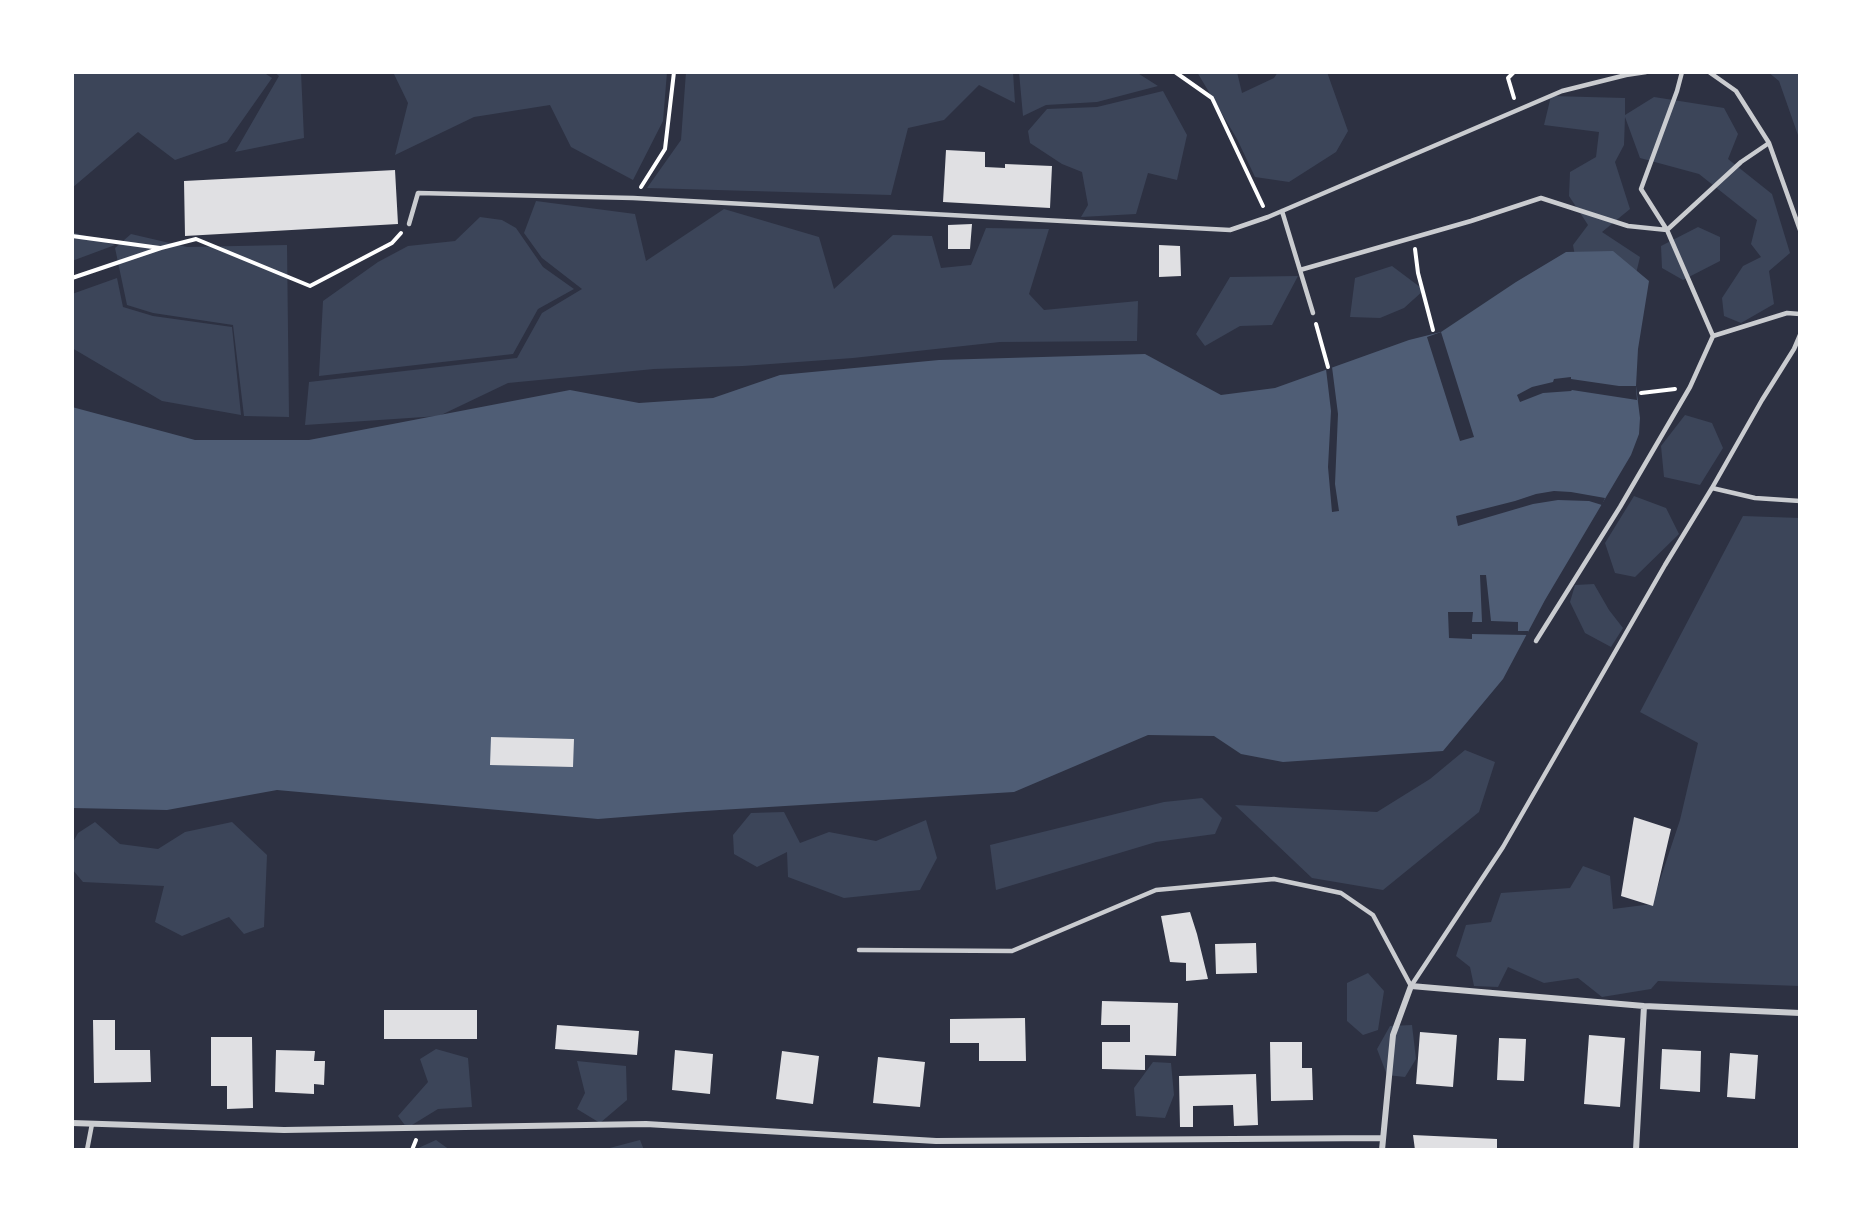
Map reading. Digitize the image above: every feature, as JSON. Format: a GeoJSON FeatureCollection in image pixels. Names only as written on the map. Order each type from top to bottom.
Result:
{"type":"FeatureCollection","features":[{"type":"Feature","properties":{"kind":"street"},"geometry":{"type":"LineString","coordinates":[[1382,1150],[1393,1035],[1411,986],[1644,1006],[1800,1013]]}},
{"type":"Feature","properties":{"kind":"street"},"geometry":{"type":"LineString","coordinates":[[1636,1150],[1644,1006]]}},
{"type":"Feature","properties":{"kind":"street"},"geometry":{"type":"LineString","coordinates":[[72,1123],[285,1130],[646,1124],[936,1141],[1382,1138]]}},
{"type":"Feature","properties":{"kind":"lane"},"geometry":{"type":"LineString","coordinates":[[409,224],[418,193],[633,198],[1230,230],[1268,217],[1562,91],[1646,72]]}},
{"type":"Feature","properties":{"kind":"lane"},"geometry":{"type":"LineString","coordinates":[[1536,641],[1620,507],[1690,387],[1713,336],[1667,230],[1641,189],[1682,72]]}},
{"type":"Feature","properties":{"kind":"lane"},"geometry":{"type":"LineString","coordinates":[[1709,72],[1736,91],[1769,143],[1800,230]]}},
{"type":"Feature","properties":{"kind":"lane"},"geometry":{"type":"LineString","coordinates":[[1300,270],[1471,221],[1541,198],[1628,226],[1667,230],[1741,162],[1769,143]]}},
{"type":"Feature","properties":{"kind":"lane"},"geometry":{"type":"LineString","coordinates":[[1282,211],[1313,314]]}},
{"type":"Feature","properties":{"kind":"lane"},"geometry":{"type":"LineString","coordinates":[[1713,336],[1787,313],[1800,314]]}},
{"type":"Feature","properties":{"kind":"lane"},"geometry":{"type":"LineString","coordinates":[[859,950],[1012,951],[1156,890],[1274,879],[1341,893],[1373,915],[1411,986],[1503,847],[1653,586],[1794,349],[1800,334]]}},
{"type":"Feature","properties":{"kind":"lane"},"geometry":{"type":"LineString","coordinates":[[1712,488],[1755,498],[1800,501]]}},
{"type":"Feature","properties":{"kind":"lane"},"geometry":{"type":"LineString","coordinates":[[87,1150],[92,1124]]}},
{"type":"Feature","properties":{"kind":"path"},"geometry":{"type":"LineString","coordinates":[[633,198],[665,149],[674,72]]}},
{"type":"Feature","properties":{"kind":"path"},"geometry":{"type":"LineString","coordinates":[[1174,72],[1212,98],[1268,217]]}},
{"type":"Feature","properties":{"kind":"path"},"geometry":{"type":"LineString","coordinates":[[1514,72],[1508,78],[1518,110]]}},
{"type":"Feature","properties":{"kind":"path"},"geometry":{"type":"LineString","coordinates":[[72,278],[161,248],[196,239],[310,286],[392,243],[409,224]]}},
{"type":"Feature","properties":{"kind":"path"},"geometry":{"type":"LineString","coordinates":[[72,236],[161,248]]}},
{"type":"Feature","properties":{"kind":"path"},"geometry":{"type":"LineString","coordinates":[[1413,236],[1418,273],[1433,330]]}},
{"type":"Feature","properties":{"kind":"path"},"geometry":{"type":"LineString","coordinates":[[1313,314],[1328,367]]}},
{"type":"Feature","properties":{"kind":"path"},"geometry":{"type":"LineString","coordinates":[[1641,393],[1690,387]]}},
{"type":"Feature","properties":{"kind":"shaded area"},"geometry":{"type":"Polygon","coordinates":[[[72,72],[263,72],[272,78],[227,142],[175,160],[138,132],[72,188],[72,72]]]}},
{"type":"Feature","properties":{"kind":"shaded area"},"geometry":{"type":"Polygon","coordinates":[[[274,72],[301,72],[304,138],[235,152],[279,76],[274,72]]]}},
{"type":"Feature","properties":{"kind":"shaded area"},"geometry":{"type":"Polygon","coordinates":[[[393,72],[667,72],[663,121],[633,180],[571,147],[550,105],[474,117],[395,155],[408,103],[393,72]]]}},
{"type":"Feature","properties":{"kind":"shaded area"},"geometry":{"type":"Polygon","coordinates":[[[686,72],[1013,72],[1015,103],[979,85],[944,120],[908,128],[891,195],[647,188],[681,140],[686,72]]]}},
{"type":"Feature","properties":{"kind":"shaded area"},"geometry":{"type":"Polygon","coordinates":[[[1019,72],[1136,72],[1158,86],[1097,102],[1046,105],[1023,116],[1019,72]]]}},
{"type":"Feature","properties":{"kind":"shaded area"},"geometry":{"type":"Polygon","coordinates":[[[1197,72],[1237,72],[1242,93],[1274,78],[1278,72],[1327,72],[1348,131],[1336,152],[1289,182],[1255,177],[1237,139],[1197,72]]]}},
{"type":"Feature","properties":{"kind":"shaded area"},"geometry":{"type":"Polygon","coordinates":[[[1768,72],[1800,72],[1800,183],[1798,175],[1799,138],[1779,81],[1768,72]]]}},
{"type":"Feature","properties":{"kind":"shaded area"},"geometry":{"type":"Polygon","coordinates":[[[1163,91],[1187,135],[1177,180],[1148,173],[1136,214],[1081,217],[1088,205],[1082,172],[1062,164],[1030,143],[1028,131],[1047,109],[1097,107],[1163,91]]]}},
{"type":"Feature","properties":{"kind":"shaded area"},"geometry":{"type":"Polygon","coordinates":[[[1551,96],[1625,98],[1625,115],[1654,97],[1724,108],[1738,134],[1728,159],[1772,194],[1790,253],[1769,271],[1774,304],[1741,323],[1724,316],[1722,298],[1743,266],[1761,257],[1751,244],[1757,220],[1699,174],[1640,158],[1625,117],[1624,145],[1615,162],[1630,209],[1602,232],[1640,257],[1635,278],[1578,273],[1573,245],[1588,225],[1569,196],[1570,172],[1596,157],[1599,132],[1544,125],[1551,96]]]}},
{"type":"Feature","properties":{"kind":"shaded area"},"geometry":{"type":"Polygon","coordinates":[[[536,201],[635,214],[646,261],[724,209],[819,237],[834,289],[893,235],[932,236],[941,268],[971,265],[986,228],[1049,229],[1029,294],[1044,310],[1138,301],[1137,341],[1000,342],[853,358],[743,366],[654,369],[508,383],[439,416],[305,425],[309,382],[517,358],[542,313],[582,289],[542,258],[524,233],[536,201]]]}},
{"type":"Feature","properties":{"kind":"shaded area"},"geometry":{"type":"Polygon","coordinates":[[[480,217],[502,220],[516,228],[543,267],[574,289],[538,309],[513,354],[319,376],[323,301],[378,262],[408,246],[455,241],[480,217]]]}},
{"type":"Feature","properties":{"kind":"shaded area"},"geometry":{"type":"Polygon","coordinates":[[[1698,227],[1720,237],[1720,261],[1683,280],[1662,268],[1661,246],[1698,227]]]}},
{"type":"Feature","properties":{"kind":"shaded area"},"geometry":{"type":"Polygon","coordinates":[[[72,232],[115,245],[72,261],[72,232]]]}},
{"type":"Feature","properties":{"kind":"shaded area"},"geometry":{"type":"Polygon","coordinates":[[[131,234],[187,247],[287,245],[289,417],[244,416],[233,325],[153,313],[127,305],[115,248],[131,234]]]}},
{"type":"Feature","properties":{"kind":"shaded area"},"geometry":{"type":"Polygon","coordinates":[[[1613,251],[1649,281],[1638,349],[1636,386],[1640,418],[1639,434],[1631,455],[1545,600],[1503,679],[1443,751],[1283,762],[1241,754],[1214,736],[1148,735],[1014,792],[598,819],[277,790],[167,810],[72,808],[72,407],[195,440],[309,440],[570,390],[639,403],[713,398],[780,375],[939,360],[1145,354],[1221,395],[1275,388],[1409,340],[1441,332],[1566,252],[1613,251]]]}},
{"type":"Feature","properties":{"kind":"shaded area"},"geometry":{"type":"Polygon","coordinates":[[[1392,266],[1424,290],[1404,308],[1380,318],[1350,317],[1355,278],[1392,266]]]}},
{"type":"Feature","properties":{"kind":"shaded area"},"geometry":{"type":"Polygon","coordinates":[[[1298,276],[1272,325],[1240,326],[1205,346],[1196,334],[1230,277],[1298,276]]]}},
{"type":"Feature","properties":{"kind":"shaded area"},"geometry":{"type":"Polygon","coordinates":[[[117,278],[123,307],[153,316],[232,327],[241,415],[162,401],[72,348],[72,294],[117,278]]]}},
{"type":"Feature","properties":{"kind":"shaded area"},"geometry":{"type":"Polygon","coordinates":[[[1685,415],[1712,423],[1723,448],[1700,485],[1664,477],[1661,446],[1685,415]]]}},
{"type":"Feature","properties":{"kind":"shaded area"},"geometry":{"type":"Polygon","coordinates":[[[1634,496],[1666,508],[1679,534],[1635,577],[1615,573],[1605,543],[1634,496]]]}},
{"type":"Feature","properties":{"kind":"shaded area"},"geometry":{"type":"Polygon","coordinates":[[[1743,516],[1800,518],[1800,986],[1658,981],[1651,989],[1602,997],[1578,978],[1544,983],[1508,967],[1498,987],[1474,986],[1470,967],[1456,956],[1466,925],[1491,922],[1501,893],[1570,888],[1583,866],[1610,876],[1613,909],[1652,904],[1680,820],[1698,743],[1640,712],[1743,516]]]}},
{"type":"Feature","properties":{"kind":"shaded area"},"geometry":{"type":"Polygon","coordinates":[[[1594,584],[1623,628],[1611,647],[1585,633],[1570,602],[1575,585],[1594,584]]]}},
{"type":"Feature","properties":{"kind":"shaded area"},"geometry":{"type":"Polygon","coordinates":[[[1465,750],[1495,762],[1479,812],[1383,890],[1312,878],[1235,805],[1377,812],[1430,779],[1465,750]]]}},
{"type":"Feature","properties":{"kind":"shaded area"},"geometry":{"type":"Polygon","coordinates":[[[1202,798],[1222,818],[1215,834],[1156,842],[996,890],[990,845],[1164,802],[1202,798]]]}},
{"type":"Feature","properties":{"kind":"shaded area"},"geometry":{"type":"Polygon","coordinates":[[[784,812],[800,843],[829,832],[876,841],[926,820],[937,858],[920,890],[844,898],[788,877],[787,852],[757,867],[734,854],[733,835],[751,813],[784,812]]]}},
{"type":"Feature","properties":{"kind":"shaded area"},"geometry":{"type":"Polygon","coordinates":[[[95,822],[120,844],[158,849],[185,832],[232,822],[267,855],[264,927],[244,934],[229,917],[182,936],[155,922],[164,886],[83,882],[72,869],[72,844],[78,833],[95,822]]]}},
{"type":"Feature","properties":{"kind":"shaded area"},"geometry":{"type":"Polygon","coordinates":[[[1368,973],[1384,991],[1378,1030],[1363,1035],[1347,1021],[1347,983],[1368,973]]]}},
{"type":"Feature","properties":{"kind":"shaded area"},"geometry":{"type":"Polygon","coordinates":[[[1412,1025],[1416,1059],[1405,1077],[1387,1075],[1377,1049],[1390,1026],[1412,1025]]]}},
{"type":"Feature","properties":{"kind":"shaded area"},"geometry":{"type":"Polygon","coordinates":[[[436,1049],[468,1058],[472,1107],[438,1109],[407,1128],[398,1116],[428,1082],[420,1059],[436,1049]]]}},
{"type":"Feature","properties":{"kind":"shaded area"},"geometry":{"type":"Polygon","coordinates":[[[577,1061],[626,1066],[627,1100],[600,1123],[577,1109],[585,1093],[577,1061]]]}},
{"type":"Feature","properties":{"kind":"shaded area"},"geometry":{"type":"Polygon","coordinates":[[[1153,1062],[1171,1063],[1174,1095],[1165,1118],[1136,1116],[1134,1088],[1153,1062]]]}},
{"type":"Feature","properties":{"kind":"shaded area"},"geometry":{"type":"Polygon","coordinates":[[[436,1140],[450,1150],[414,1150],[436,1140]]]}},
{"type":"Feature","properties":{"kind":"shaded area"},"geometry":{"type":"Polygon","coordinates":[[[640,1140],[644,1150],[602,1150],[640,1140]]]}},
{"type":"Feature","properties":{"kind":"pier"},"geometry":{"type":"Polygon","coordinates":[[[1441,332],[1474,437],[1460,441],[1427,337],[1441,332]]]}},
{"type":"Feature","properties":{"kind":"pier"},"geometry":{"type":"Polygon","coordinates":[[[1332,367],[1338,414],[1335,484],[1339,511],[1332,512],[1328,467],[1331,411],[1326,369],[1332,367]]]}},
{"type":"Feature","properties":{"kind":"pier"},"geometry":{"type":"Polygon","coordinates":[[[1571,377],[1571,379],[1619,386],[1636,386],[1637,400],[1572,390],[1543,393],[1520,402],[1517,395],[1532,387],[1553,382],[1554,379],[1571,377]]]}},
{"type":"Feature","properties":{"kind":"pier"},"geometry":{"type":"Polygon","coordinates":[[[1554,491],[1605,498],[1602,505],[1589,501],[1558,500],[1533,504],[1458,526],[1456,516],[1554,491]]]}},
{"type":"Feature","properties":{"kind":"pier"},"geometry":{"type":"Polygon","coordinates":[[[1480,575],[1486,575],[1491,621],[1518,622],[1518,631],[1528,631],[1528,635],[1472,634],[1472,639],[1449,638],[1448,612],[1473,612],[1472,622],[1482,622],[1480,575]]]}},
{"type":"Feature","properties":{"kind":"building"},"geometry":{"type":"Polygon","coordinates":[[[946,150],[985,152],[985,167],[1005,168],[1005,164],[1052,166],[1050,208],[943,202],[946,150]]]}},
{"type":"Feature","properties":{"kind":"building"},"geometry":{"type":"Polygon","coordinates":[[[395,170],[398,224],[185,236],[184,181],[395,170]]]}},
{"type":"Feature","properties":{"kind":"building"},"geometry":{"type":"Polygon","coordinates":[[[972,224],[970,249],[948,249],[948,225],[972,224]]]}},
{"type":"Feature","properties":{"kind":"building"},"geometry":{"type":"Polygon","coordinates":[[[1159,245],[1180,246],[1181,276],[1159,277],[1159,245]]]}},
{"type":"Feature","properties":{"kind":"building"},"geometry":{"type":"Polygon","coordinates":[[[491,737],[574,739],[573,767],[490,765],[491,737]]]}},
{"type":"Feature","properties":{"kind":"building"},"geometry":{"type":"Polygon","coordinates":[[[1634,817],[1671,829],[1653,906],[1621,896],[1634,817]]]}},
{"type":"Feature","properties":{"kind":"building"},"geometry":{"type":"Polygon","coordinates":[[[1190,912],[1208,979],[1186,981],[1186,963],[1170,962],[1161,916],[1190,912]]]}},
{"type":"Feature","properties":{"kind":"building"},"geometry":{"type":"Polygon","coordinates":[[[1256,943],[1257,973],[1216,974],[1215,944],[1256,943]]]}},
{"type":"Feature","properties":{"kind":"building"},"geometry":{"type":"Polygon","coordinates":[[[1102,1001],[1178,1003],[1176,1056],[1145,1055],[1145,1070],[1102,1069],[1102,1042],[1130,1042],[1130,1025],[1101,1025],[1102,1001]]]}},
{"type":"Feature","properties":{"kind":"building"},"geometry":{"type":"Polygon","coordinates":[[[384,1010],[477,1010],[477,1039],[384,1039],[384,1010]]]}},
{"type":"Feature","properties":{"kind":"building"},"geometry":{"type":"Polygon","coordinates":[[[1025,1018],[1026,1061],[979,1061],[979,1043],[950,1043],[950,1019],[1025,1018]]]}},
{"type":"Feature","properties":{"kind":"building"},"geometry":{"type":"Polygon","coordinates":[[[93,1020],[115,1020],[115,1050],[150,1050],[151,1082],[94,1083],[93,1020]]]}},
{"type":"Feature","properties":{"kind":"building"},"geometry":{"type":"Polygon","coordinates":[[[557,1025],[639,1031],[637,1055],[555,1049],[557,1025]]]}},
{"type":"Feature","properties":{"kind":"building"},"geometry":{"type":"Polygon","coordinates":[[[1420,1032],[1457,1035],[1453,1087],[1416,1084],[1420,1032]]]}},
{"type":"Feature","properties":{"kind":"building"},"geometry":{"type":"Polygon","coordinates":[[[1589,1035],[1625,1038],[1620,1107],[1584,1104],[1589,1035]]]}},
{"type":"Feature","properties":{"kind":"building"},"geometry":{"type":"Polygon","coordinates":[[[211,1037],[252,1037],[253,1108],[227,1109],[227,1086],[211,1086],[211,1037]]]}},
{"type":"Feature","properties":{"kind":"building"},"geometry":{"type":"Polygon","coordinates":[[[1499,1038],[1526,1039],[1524,1081],[1497,1080],[1499,1038]]]}},
{"type":"Feature","properties":{"kind":"building"},"geometry":{"type":"Polygon","coordinates":[[[1270,1042],[1302,1042],[1302,1068],[1312,1068],[1313,1100],[1271,1101],[1270,1042]]]}},
{"type":"Feature","properties":{"kind":"building"},"geometry":{"type":"Polygon","coordinates":[[[1662,1049],[1701,1051],[1700,1092],[1660,1089],[1662,1049]]]}},
{"type":"Feature","properties":{"kind":"building"},"geometry":{"type":"Polygon","coordinates":[[[276,1050],[315,1051],[314,1061],[325,1061],[324,1085],[314,1084],[314,1094],[275,1092],[276,1050]]]}},
{"type":"Feature","properties":{"kind":"building"},"geometry":{"type":"Polygon","coordinates":[[[675,1050],[713,1054],[710,1094],[672,1090],[675,1050]]]}},
{"type":"Feature","properties":{"kind":"building"},"geometry":{"type":"Polygon","coordinates":[[[782,1051],[819,1056],[813,1104],[776,1099],[782,1051]]]}},
{"type":"Feature","properties":{"kind":"building"},"geometry":{"type":"Polygon","coordinates":[[[1730,1053],[1758,1055],[1755,1099],[1727,1097],[1730,1053]]]}},
{"type":"Feature","properties":{"kind":"building"},"geometry":{"type":"Polygon","coordinates":[[[878,1057],[925,1062],[920,1107],[873,1103],[878,1057]]]}},
{"type":"Feature","properties":{"kind":"building"},"geometry":{"type":"Polygon","coordinates":[[[1256,1074],[1258,1125],[1234,1126],[1233,1105],[1193,1106],[1193,1127],[1180,1127],[1179,1076],[1256,1074]]]}},
{"type":"Feature","properties":{"kind":"building"},"geometry":{"type":"Polygon","coordinates":[[[1413,1135],[1497,1139],[1497,1150],[1415,1150],[1413,1135]]]}}]}
